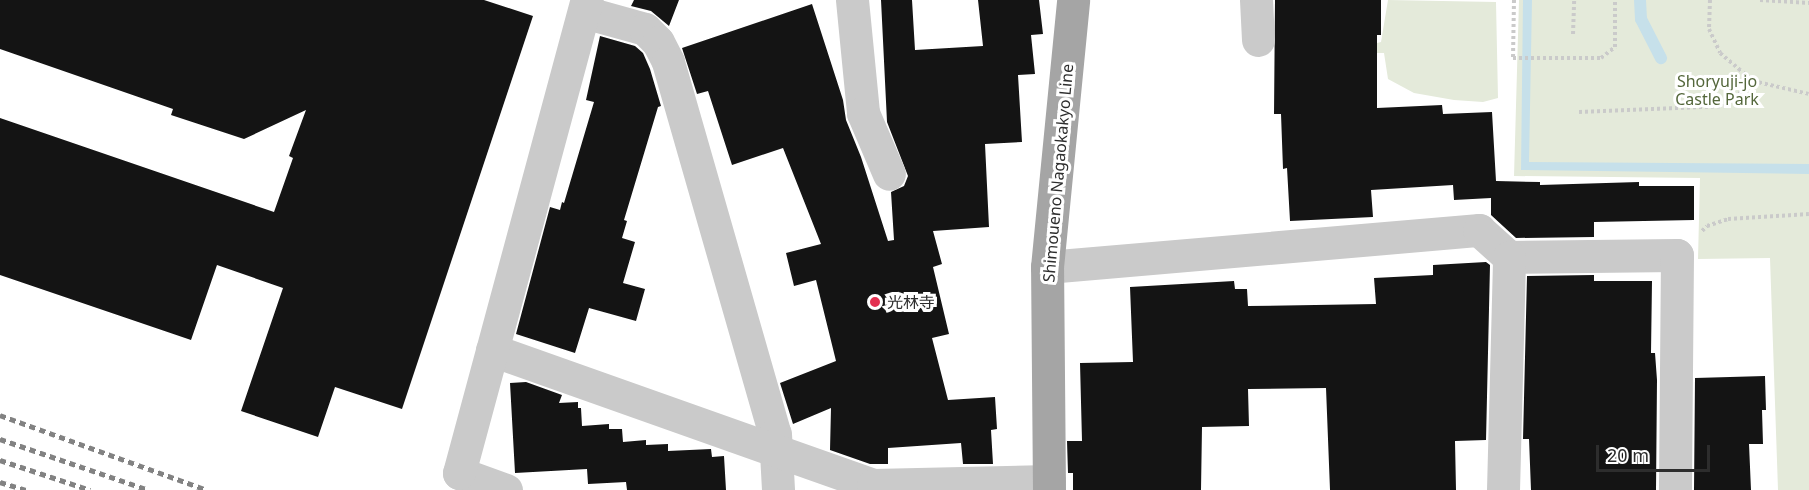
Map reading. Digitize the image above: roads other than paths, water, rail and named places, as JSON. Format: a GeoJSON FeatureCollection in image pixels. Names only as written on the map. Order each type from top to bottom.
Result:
{"type":"FeatureCollection","features":[{"type":"Feature","properties":{"kind":"main road","name":"Shimoueno Nagaokakyo Line"},"geometry":{"type":"LineString","coordinates":[[1049,486],[1047,267],[1073,0]]}},
{"type":"Feature","properties":{"kind":"street"},"geometry":{"type":"LineString","coordinates":[[852,0],[863,113],[890,174]]}},
{"type":"Feature","properties":{"kind":"street"},"geometry":{"type":"LineString","coordinates":[[1256,0],[1258,40]]}},
{"type":"Feature","properties":{"kind":"street"},"geometry":{"type":"LineString","coordinates":[[506,490],[459,473],[585,6],[645,29],[658,42],[668,62],[776,434],[778,490]]}},
{"type":"Feature","properties":{"kind":"street"},"geometry":{"type":"LineString","coordinates":[[1047,267],[1479,230],[1509,257],[1677,255],[1675,490]]}},
{"type":"Feature","properties":{"kind":"street"},"geometry":{"type":"LineString","coordinates":[[1503,490],[1509,257]]}},
{"type":"Feature","properties":{"kind":"street"},"geometry":{"type":"LineString","coordinates":[[492,350],[873,484],[1049,486]]}},
{"type":"Feature","properties":{"kind":"water"},"geometry":{"type":"Polygon","coordinates":[[[1523,0],[1532,0],[1529,162],[1809,164],[1809,174],[1521,170],[1523,0]]]}},
{"type":"Feature","properties":{"kind":"waterway"},"geometry":{"type":"LineString","coordinates":[[1640,0],[1641,19],[1661,58]]}},
{"type":"Feature","properties":{"kind":"railway"},"geometry":{"type":"LineString","coordinates":[[0,415],[207,490]]}},
{"type":"Feature","properties":{"kind":"railway"},"geometry":{"type":"LineString","coordinates":[[0,439],[149,490]]}},
{"type":"Feature","properties":{"kind":"railway"},"geometry":{"type":"LineString","coordinates":[[0,460],[90,490]]}},
{"type":"Feature","properties":{"kind":"railway"},"geometry":{"type":"LineString","coordinates":[[0,482],[26,490]]}},
{"type":"Feature","properties":{"kind":"place","name":"光林寺"},"geometry":{"type":"Point","coordinates":[875,302]}},
{"type":"Feature","properties":{"kind":"park label","name":"Shoryuji-jo Castle Park"},"geometry":{"type":"Point","coordinates":[1717,90]}}]}
